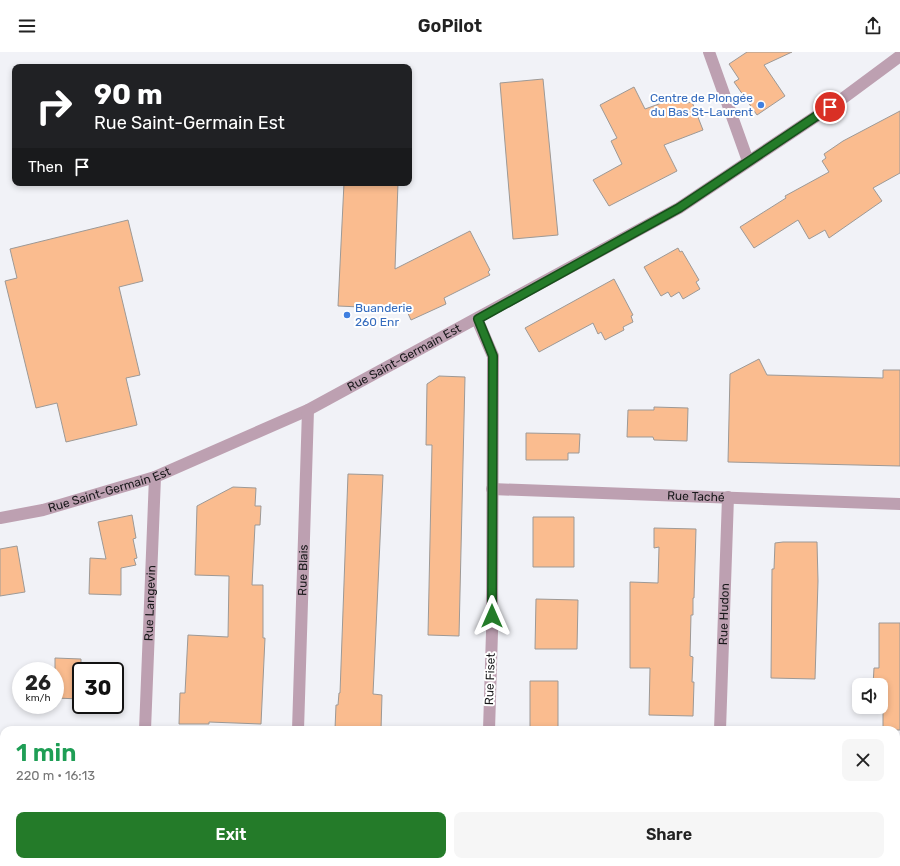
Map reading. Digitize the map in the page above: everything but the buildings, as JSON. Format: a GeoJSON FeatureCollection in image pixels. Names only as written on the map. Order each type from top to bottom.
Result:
{"type":"FeatureCollection","features":[{"type":"Feature","properties":{"kind":"street"},"geometry":{"type":"LineString","coordinates":[[709,52],[748,161]]}},
{"type":"Feature","properties":{"kind":"street","name":"Rue Saint-Germain Est"},"geometry":{"type":"LineString","coordinates":[[0,518],[43,510],[155,477],[308,410],[478,319],[679,208],[842,99],[900,56]]}},
{"type":"Feature","properties":{"kind":"street","name":"Rue Fiset"},"geometry":{"type":"LineString","coordinates":[[478,319],[493,356],[492,632],[489,726]]}},
{"type":"Feature","properties":{"kind":"street","name":"Rue Blais"},"geometry":{"type":"LineString","coordinates":[[298,726],[308,410]]}},
{"type":"Feature","properties":{"kind":"street","name":"Rue Langevin"},"geometry":{"type":"LineString","coordinates":[[145,726],[155,477]]}},
{"type":"Feature","properties":{"kind":"street","name":"Rue Taché"},"geometry":{"type":"LineString","coordinates":[[492,489],[900,504]]}},
{"type":"Feature","properties":{"kind":"street","name":"Rue Hudon"},"geometry":{"type":"LineString","coordinates":[[720,726],[728,497]]}},
{"type":"Feature","properties":{"kind":"place","name":"Centre de Plongée du Bas St-Laurent"},"geometry":{"type":"Point","coordinates":[761,105]}},
{"type":"Feature","properties":{"kind":"place","name":"Buanderie 260 Enr"},"geometry":{"type":"Point","coordinates":[347,315]}},
{"type":"Feature","properties":{"kind":"route"},"geometry":{"type":"LineString","coordinates":[[492,616],[493,356],[478,319],[679,208],[830,107]]}}]}
